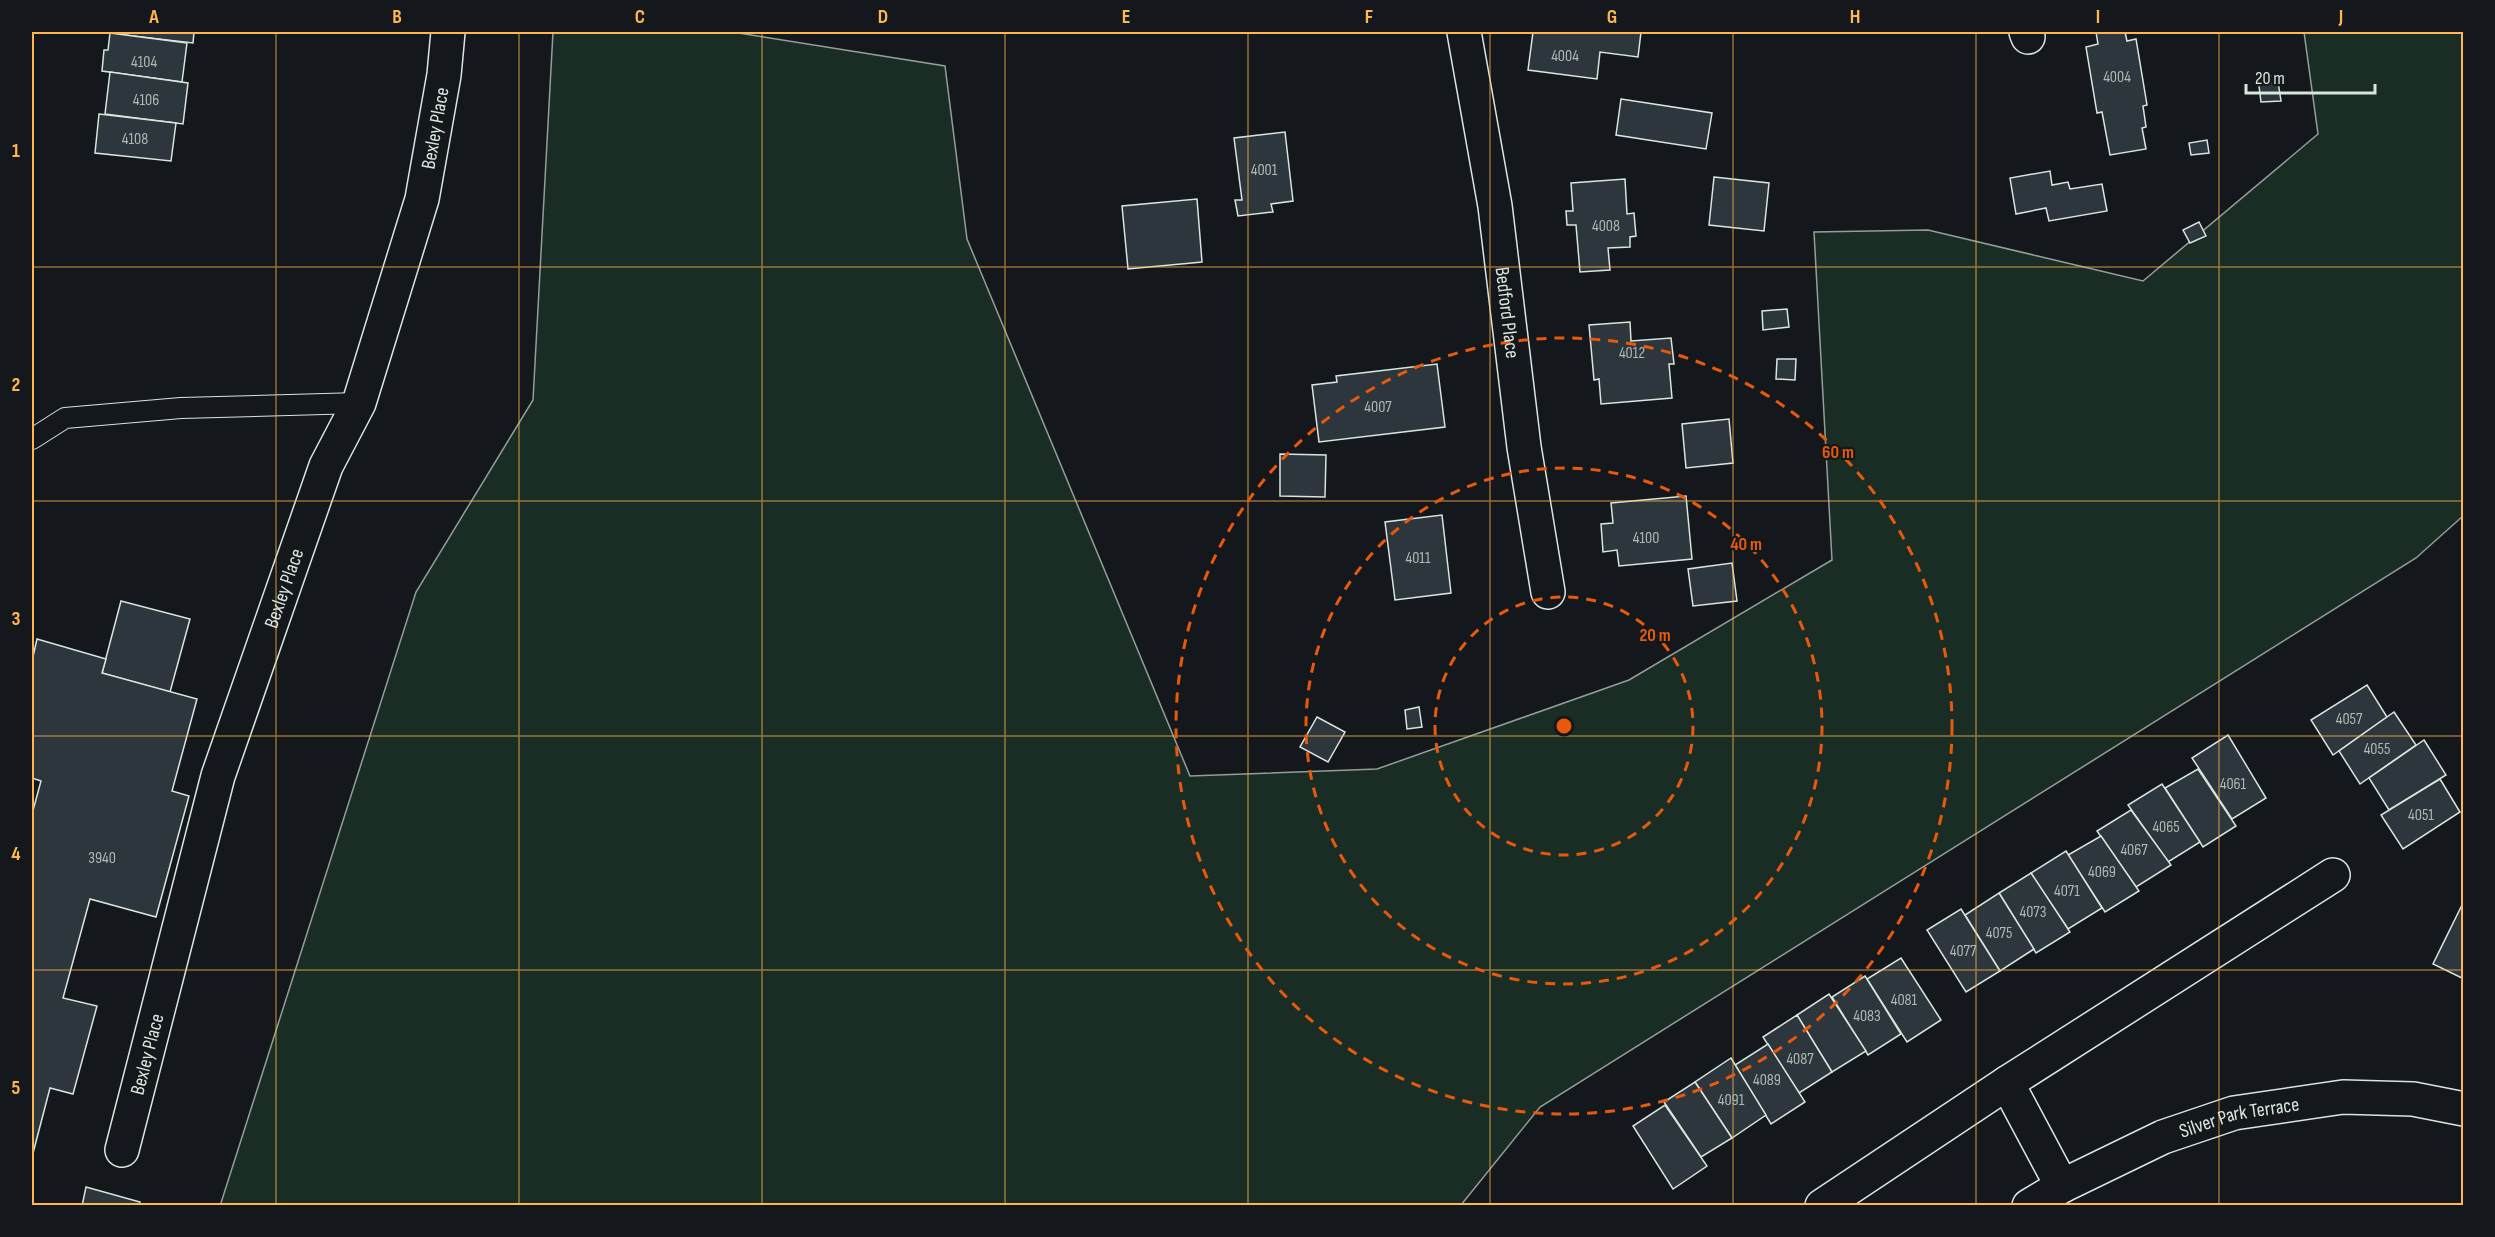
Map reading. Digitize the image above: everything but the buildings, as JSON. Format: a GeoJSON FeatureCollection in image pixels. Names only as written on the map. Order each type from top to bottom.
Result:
{"type":"FeatureCollection","features":[{"type":"Feature","properties":{"kind":"street","name":"Bexley Place"},"geometry":{"type":"LineString","coordinates":[[122,1150],[218,776],[326,466],[359,403],[422,199],[444,75],[448,32]]}},
{"type":"Feature","properties":{"kind":"street","name":"Bedford Place"},"geometry":{"type":"LineString","coordinates":[[1464,32],[1495,206],[1524,447],[1548,592]]}},
{"type":"Feature","properties":{"kind":"street"},"geometry":{"type":"LineString","coordinates":[[1822,1206],[2007,1083],[2333,875]]}},
{"type":"Feature","properties":{"kind":"street"},"geometry":{"type":"LineString","coordinates":[[2007,1083],[2062,1186]]}},
{"type":"Feature","properties":{"kind":"street","name":"Silver Park Terrace"},"geometry":{"type":"LineString","coordinates":[[2029,1206],[2062,1186],[2163,1137],[2234,1113],[2343,1097],[2412,1099],[2463,1109]]}},
{"type":"Feature","properties":{"kind":"lane"},"geometry":{"type":"LineString","coordinates":[[32,439],[65,418],[181,408],[359,403]]}},
{"type":"Feature","properties":{"kind":"green space"},"geometry":{"type":"Polygon","coordinates":[[[553,32],[732,32],[945,66],[967,239],[1190,776],[1377,769],[1629,680],[1832,560],[1814,232],[1928,230],[2143,281],[2318,134],[2304,32],[2463,32],[2463,516],[2416,558],[1540,1107],[1461,1205],[220,1206],[416,592],[533,400],[553,32]]]}}]}
